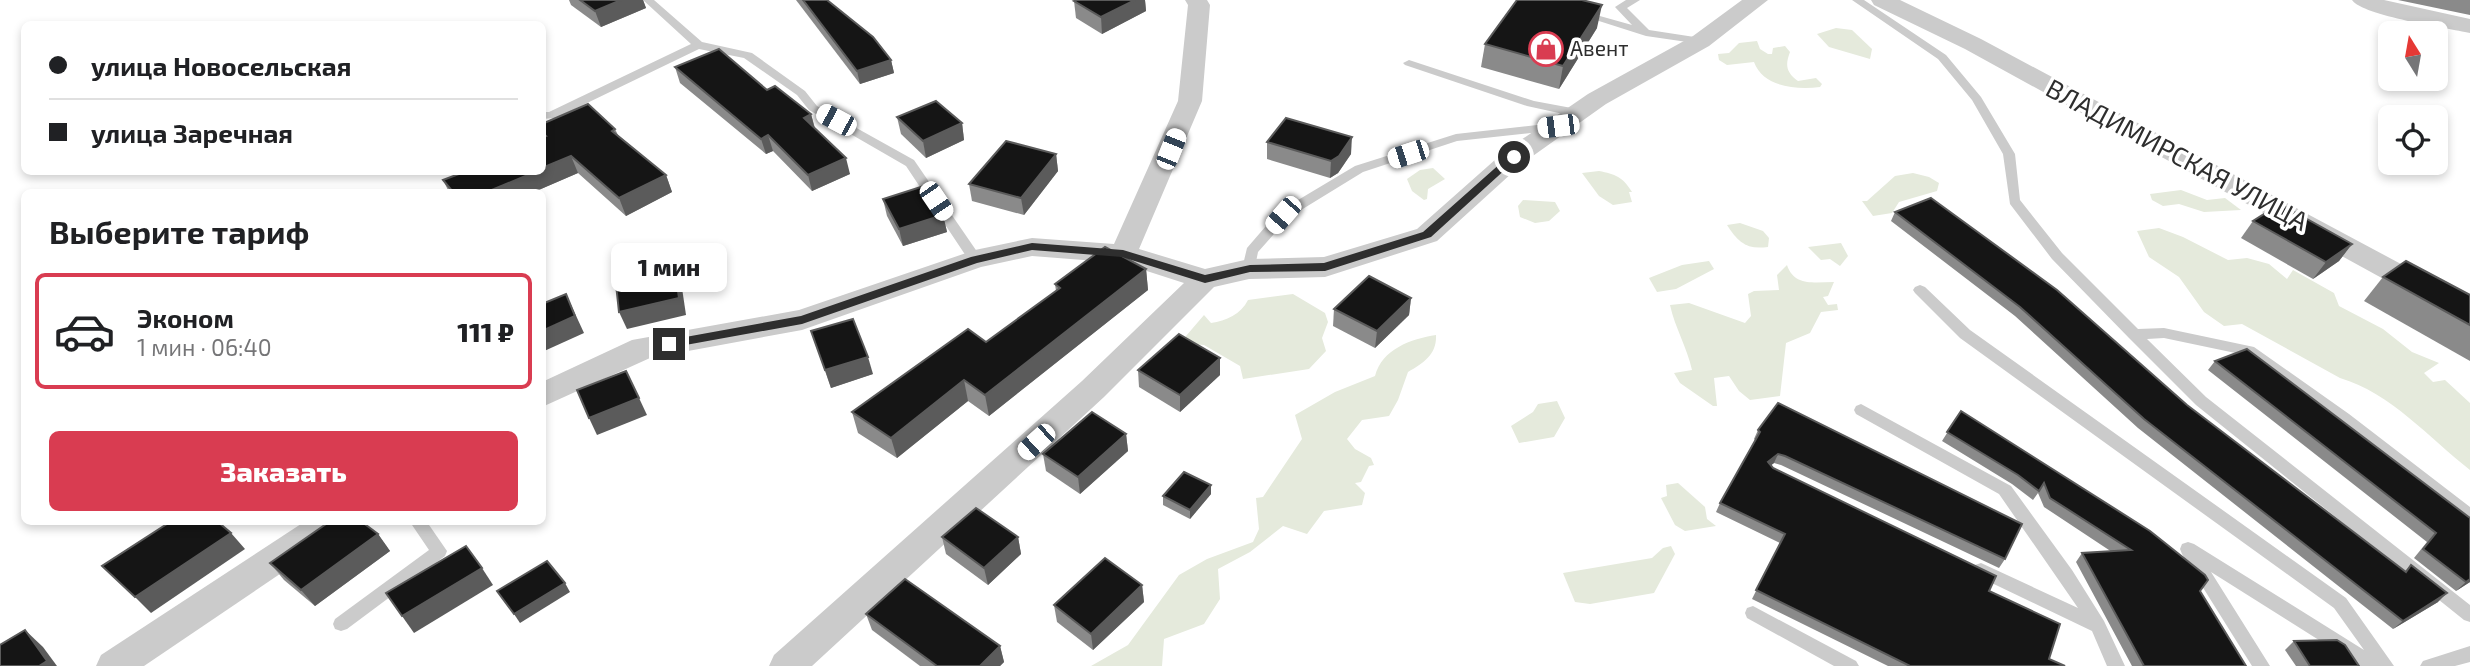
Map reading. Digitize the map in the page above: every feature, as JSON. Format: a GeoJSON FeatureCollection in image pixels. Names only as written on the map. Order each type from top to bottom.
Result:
{"type":"FeatureCollection","features":[{"type":"Feature","properties":{"kind":"street"},"geometry":{"type":"LineString","coordinates":[[1123,254],[1190,101],[1199,5],[1196,0]]}},
{"type":"Feature","properties":{"kind":"street"},"geometry":{"type":"LineString","coordinates":[[546,394],[643,348],[802,320],[975,260],[1032,247],[1123,254],[1205,279],[1250,269],[1325,267],[1427,235],[1504,165],[1567,120],[1701,41],[1757,0]]}},
{"type":"Feature","properties":{"kind":"street","name":"ВЛАДИМИРСКАЯ УЛИЦА"},"geometry":{"type":"LineString","coordinates":[[1882,0],[1985,50],[2470,314]]}},
{"type":"Feature","properties":{"kind":"street"},"geometry":{"type":"LineString","coordinates":[[2363,0],[2391,10],[2470,26]]}},
{"type":"Feature","properties":{"kind":"street"},"geometry":{"type":"LineString","coordinates":[[787,666],[1093,389],[1205,279]]}},
{"type":"Feature","properties":{"kind":"street"},"geometry":{"type":"LineString","coordinates":[[114,666],[326,525]]}},
{"type":"Feature","properties":{"kind":"lane"},"geometry":{"type":"LineString","coordinates":[[648,0],[698,45],[748,55],[801,93],[813,108],[910,163],[975,260]]}},
{"type":"Feature","properties":{"kind":"lane"},"geometry":{"type":"LineString","coordinates":[[1618,4],[1635,0]]}},
{"type":"Feature","properties":{"kind":"lane"},"geometry":{"type":"LineString","coordinates":[[1857,0],[1942,57],[1960,78],[1977,99],[2009,154],[2014,201],[2057,256],[2134,334],[2201,401],[2470,615]]}},
{"type":"Feature","properties":{"kind":"lane"},"geometry":{"type":"LineString","coordinates":[[1618,4],[1646,33]]}},
{"type":"Feature","properties":{"kind":"lane"},"geometry":{"type":"LineString","coordinates":[[1572,11],[1646,33],[1701,41]]}},
{"type":"Feature","properties":{"kind":"lane"},"geometry":{"type":"LineString","coordinates":[[546,116],[698,45]]}},
{"type":"Feature","properties":{"kind":"lane"},"geometry":{"type":"LineString","coordinates":[[1409,62],[1531,104],[1567,120]]}},
{"type":"Feature","properties":{"kind":"lane"},"geometry":{"type":"LineString","coordinates":[[1250,269],[1252,251],[1283,215],[1359,169],[1456,138],[1567,120]]}},
{"type":"Feature","properties":{"kind":"lane"},"geometry":{"type":"LineString","coordinates":[[1920,290],[1965,334],[2340,603],[2385,666]]}},
{"type":"Feature","properties":{"kind":"lane"},"geometry":{"type":"LineString","coordinates":[[2134,334],[2164,333],[2249,351],[2344,418],[2470,516]]}},
{"type":"Feature","properties":{"kind":"lane"},"geometry":{"type":"LineString","coordinates":[[1861,410],[2005,490],[2066,575],[2098,626],[2116,666]]}},
{"type":"Feature","properties":{"kind":"lane"},"geometry":{"type":"LineString","coordinates":[[341,624],[439,551],[420,525]]}},
{"type":"Feature","properties":{"kind":"lane"},"geometry":{"type":"LineString","coordinates":[[2261,666],[2188,549],[2375,666]]}},
{"type":"Feature","properties":{"kind":"lane"},"geometry":{"type":"LineString","coordinates":[[1961,560],[2098,626]]}},
{"type":"Feature","properties":{"kind":"lane"},"geometry":{"type":"LineString","coordinates":[[1753,613],[1850,666]]}},
{"type":"Feature","properties":{"kind":"lane"},"geometry":{"type":"LineString","coordinates":[[2429,666],[2470,654]]}},
{"type":"Feature","properties":{"kind":"shaded area"},"geometry":{"type":"Polygon","coordinates":[[[1836,28],[1852,30],[1872,49],[1870,59],[1829,47],[1817,34],[1836,28]]]}},
{"type":"Feature","properties":{"kind":"shaded area"},"geometry":{"type":"Polygon","coordinates":[[[1757,41],[1760,49],[1768,54],[1772,54],[1773,48],[1785,46],[1790,52],[1787,65],[1791,74],[1798,81],[1816,78],[1822,84],[1820,87],[1781,85],[1765,77],[1754,62],[1727,65],[1719,60],[1718,54],[1729,53],[1739,43],[1757,41]]]}},
{"type":"Feature","properties":{"kind":"shaded area"},"geometry":{"type":"Polygon","coordinates":[[[1433,168],[1445,179],[1428,189],[1427,199],[1424,200],[1412,191],[1407,179],[1420,170],[1433,168]]]}},
{"type":"Feature","properties":{"kind":"shaded area"},"geometry":{"type":"Polygon","coordinates":[[[1599,171],[1622,180],[1632,192],[1629,192],[1632,202],[1613,205],[1599,196],[1582,173],[1599,171]]]}},
{"type":"Feature","properties":{"kind":"shaded area"},"geometry":{"type":"Polygon","coordinates":[[[1913,173],[1939,183],[1937,191],[1899,202],[1892,213],[1873,216],[1862,201],[1867,201],[1895,176],[1913,173]]]}},
{"type":"Feature","properties":{"kind":"shaded area"},"geometry":{"type":"Polygon","coordinates":[[[2181,190],[2207,200],[2225,198],[2241,210],[2204,212],[2179,204],[2163,206],[2152,200],[2150,194],[2181,190]]]}},
{"type":"Feature","properties":{"kind":"shaded area"},"geometry":{"type":"Polygon","coordinates":[[[1523,200],[1555,202],[1560,211],[1549,221],[1535,223],[1520,217],[1518,206],[1523,200]]]}},
{"type":"Feature","properties":{"kind":"shaded area"},"geometry":{"type":"Polygon","coordinates":[[[1740,223],[1763,231],[1769,238],[1768,247],[1743,244],[1727,225],[1740,223]]]}},
{"type":"Feature","properties":{"kind":"shaded area"},"geometry":{"type":"Polygon","coordinates":[[[2159,228],[2228,260],[2247,258],[2269,264],[2287,279],[2293,270],[2334,293],[2339,306],[2383,329],[2412,352],[2439,363],[2424,373],[2433,382],[2445,380],[2470,403],[2470,470],[2393,405],[2376,394],[2340,378],[2242,324],[2224,326],[2204,312],[2179,277],[2149,257],[2137,231],[2159,228]]]}},
{"type":"Feature","properties":{"kind":"shaded area"},"geometry":{"type":"Polygon","coordinates":[[[1841,243],[1848,256],[1840,266],[1830,259],[1821,260],[1808,247],[1841,243]]]}},
{"type":"Feature","properties":{"kind":"shaded area"},"geometry":{"type":"Polygon","coordinates":[[[1709,261],[1714,269],[1676,289],[1657,292],[1649,278],[1682,265],[1709,261]]]}},
{"type":"Feature","properties":{"kind":"shaded area"},"geometry":{"type":"Polygon","coordinates":[[[1787,265],[1790,272],[1800,280],[1834,282],[1828,296],[1823,297],[1828,305],[1837,304],[1838,310],[1821,312],[1810,333],[1786,343],[1780,396],[1750,400],[1739,391],[1729,376],[1714,378],[1717,406],[1713,406],[1680,383],[1674,373],[1692,370],[1670,305],[1689,303],[1745,323],[1751,316],[1748,294],[1754,291],[1779,290],[1777,275],[1787,265]]]}},
{"type":"Feature","properties":{"kind":"shaded area"},"geometry":{"type":"Polygon","coordinates":[[[1293,294],[1325,313],[1328,322],[1322,338],[1326,351],[1309,369],[1243,379],[1240,366],[1204,345],[1180,343],[1204,315],[1211,323],[1217,322],[1237,313],[1248,300],[1293,294]]]}},
{"type":"Feature","properties":{"kind":"shaded area"},"geometry":{"type":"Polygon","coordinates":[[[1436,335],[1432,353],[1408,372],[1389,416],[1362,420],[1347,439],[1355,449],[1371,458],[1374,465],[1369,466],[1361,482],[1355,483],[1365,493],[1362,505],[1324,511],[1307,534],[1283,526],[1250,552],[1218,569],[1220,599],[1204,624],[1164,639],[1162,666],[1091,666],[1128,645],[1179,575],[1207,559],[1253,542],[1259,529],[1256,498],[1263,497],[1302,439],[1295,415],[1335,392],[1375,376],[1384,359],[1399,347],[1436,335]]]}},
{"type":"Feature","properties":{"kind":"shaded area"},"geometry":{"type":"Polygon","coordinates":[[[1557,401],[1565,418],[1554,437],[1519,443],[1511,426],[1533,412],[1538,404],[1557,401]]]}},
{"type":"Feature","properties":{"kind":"shaded area"},"geometry":{"type":"Polygon","coordinates":[[[1678,483],[1705,507],[1707,519],[1716,526],[1685,531],[1675,525],[1661,498],[1667,496],[1666,485],[1678,483]]]}},
{"type":"Feature","properties":{"kind":"shaded area"},"geometry":{"type":"Polygon","coordinates":[[[1671,546],[1675,554],[1654,593],[1590,604],[1575,602],[1563,573],[1652,558],[1663,548],[1671,546]]]}},
{"type":"Feature","properties":{"kind":"building"},"geometry":{"type":"Polygon","coordinates":[[[580,0],[621,0],[595,11],[580,0]]]}},
{"type":"Feature","properties":{"kind":"building"},"geometry":{"type":"Polygon","coordinates":[[[803,0],[827,0],[873,37],[891,60],[857,71],[803,0]]]}},
{"type":"Feature","properties":{"kind":"building"},"geometry":{"type":"Polygon","coordinates":[[[1135,0],[1101,17],[1074,1],[1135,0]]]}},
{"type":"Feature","properties":{"kind":"building"},"geometry":{"type":"Polygon","coordinates":[[[1517,0],[1582,0],[1602,5],[1563,66],[1485,44],[1517,0]]]}},
{"type":"Feature","properties":{"kind":"building"},"geometry":{"type":"Polygon","coordinates":[[[719,49],[767,90],[775,86],[811,114],[804,118],[846,158],[808,175],[768,135],[761,139],[675,67],[719,49]]]}},
{"type":"Feature","properties":{"kind":"building"},"geometry":{"type":"Polygon","coordinates":[[[936,101],[962,123],[923,141],[897,117],[936,101]]]}},
{"type":"Feature","properties":{"kind":"building"},"geometry":{"type":"Polygon","coordinates":[[[588,104],[615,129],[612,131],[666,175],[619,198],[571,156],[546,166],[546,122],[588,104]]]}},
{"type":"Feature","properties":{"kind":"building"},"geometry":{"type":"Polygon","coordinates":[[[1286,118],[1352,137],[1339,156],[1331,161],[1267,142],[1286,118]]]}},
{"type":"Feature","properties":{"kind":"building"},"geometry":{"type":"Polygon","coordinates":[[[1006,141],[1056,154],[1021,198],[969,184],[1006,141]]]}},
{"type":"Feature","properties":{"kind":"building"},"geometry":{"type":"Polygon","coordinates":[[[456,175],[528,175],[494,189],[450,189],[443,180],[456,175]]]}},
{"type":"Feature","properties":{"kind":"building"},"geometry":{"type":"Polygon","coordinates":[[[924,186],[943,215],[899,229],[883,199],[924,186]]]}},
{"type":"Feature","properties":{"kind":"building"},"geometry":{"type":"Polygon","coordinates":[[[1931,198],[2057,290],[2187,405],[2406,572],[2411,565],[2447,593],[2403,621],[2144,419],[2020,307],[1895,212],[1931,198]]]}},
{"type":"Feature","properties":{"kind":"building"},"geometry":{"type":"Polygon","coordinates":[[[2280,204],[2352,244],[2326,262],[2253,221],[2280,204]]]}},
{"type":"Feature","properties":{"kind":"building"},"geometry":{"type":"Polygon","coordinates":[[[1105,247],[1146,269],[985,395],[964,380],[891,438],[852,412],[968,329],[986,342],[1060,288],[1055,284],[1105,247]]]}},
{"type":"Feature","properties":{"kind":"building"},"geometry":{"type":"Polygon","coordinates":[[[2406,261],[2470,295],[2470,325],[2383,277],[2406,261]]]}},
{"type":"Feature","properties":{"kind":"building"},"geometry":{"type":"Polygon","coordinates":[[[675,270],[679,298],[619,312],[616,284],[675,270]]]}},
{"type":"Feature","properties":{"kind":"building"},"geometry":{"type":"Polygon","coordinates":[[[1369,276],[1411,298],[1377,331],[1334,309],[1369,276]]]}},
{"type":"Feature","properties":{"kind":"building"},"geometry":{"type":"Polygon","coordinates":[[[566,294],[575,316],[546,329],[546,302],[566,294]]]}},
{"type":"Feature","properties":{"kind":"building"},"geometry":{"type":"Polygon","coordinates":[[[853,319],[868,357],[825,370],[811,331],[853,319]]]}},
{"type":"Feature","properties":{"kind":"building"},"geometry":{"type":"Polygon","coordinates":[[[1179,334],[1220,358],[1180,395],[1138,370],[1179,334]]]}},
{"type":"Feature","properties":{"kind":"building"},"geometry":{"type":"Polygon","coordinates":[[[2247,349],[2470,518],[2470,579],[2466,582],[2423,549],[2436,533],[2215,361],[2247,349]]]}},
{"type":"Feature","properties":{"kind":"building"},"geometry":{"type":"Polygon","coordinates":[[[626,371],[639,398],[589,418],[577,390],[626,371]]]}},
{"type":"Feature","properties":{"kind":"building"},"geometry":{"type":"Polygon","coordinates":[[[1778,403],[2022,524],[2005,559],[1785,456],[1778,454],[1768,462],[1773,468],[1996,576],[1989,591],[2060,624],[2049,659],[2065,666],[1910,666],[1756,590],[1785,534],[1720,503],[1760,432],[1758,430],[1778,403]]]}},
{"type":"Feature","properties":{"kind":"building"},"geometry":{"type":"Polygon","coordinates":[[[1961,411],[2150,531],[2205,575],[2208,580],[2200,591],[2246,666],[2144,666],[2082,553],[2131,550],[2050,498],[2044,483],[2039,491],[2018,475],[1947,432],[1961,411]]]}},
{"type":"Feature","properties":{"kind":"building"},"geometry":{"type":"Polygon","coordinates":[[[1092,412],[1126,434],[1078,477],[1043,454],[1092,412]]]}},
{"type":"Feature","properties":{"kind":"building"},"geometry":{"type":"Polygon","coordinates":[[[1184,472],[1211,485],[1190,510],[1163,496],[1184,472]]]}},
{"type":"Feature","properties":{"kind":"building"},"geometry":{"type":"Polygon","coordinates":[[[976,508],[1018,537],[984,568],[942,537],[976,508]]]}},
{"type":"Feature","properties":{"kind":"building"},"geometry":{"type":"Polygon","coordinates":[[[165,525],[222,525],[231,533],[135,597],[102,566],[165,525]]]}},
{"type":"Feature","properties":{"kind":"building"},"geometry":{"type":"Polygon","coordinates":[[[325,525],[366,525],[378,534],[301,590],[270,563],[325,525]]]}},
{"type":"Feature","properties":{"kind":"building"},"geometry":{"type":"Polygon","coordinates":[[[466,546],[482,568],[402,616],[386,593],[466,546]]]}},
{"type":"Feature","properties":{"kind":"building"},"geometry":{"type":"Polygon","coordinates":[[[1105,558],[1142,585],[1091,634],[1054,605],[1105,558]]]}},
{"type":"Feature","properties":{"kind":"building"},"geometry":{"type":"Polygon","coordinates":[[[547,561],[565,583],[514,614],[497,591],[547,561]]]}},
{"type":"Feature","properties":{"kind":"building"},"geometry":{"type":"Polygon","coordinates":[[[905,579],[1000,646],[980,666],[937,666],[866,614],[905,579]]]}},
{"type":"Feature","properties":{"kind":"building"},"geometry":{"type":"Polygon","coordinates":[[[25,630],[47,661],[39,666],[0,666],[0,645],[25,630]]]}},
{"type":"Feature","properties":{"kind":"building"},"geometry":{"type":"Polygon","coordinates":[[[2337,640],[2345,645],[2359,666],[2310,666],[2294,641],[2337,640]]]}},
{"type":"Feature","properties":{"kind":"place","name":"Авент"},"geometry":{"type":"Point","coordinates":[1546,49]}},
{"type":"Feature","properties":{"kind":"route"},"geometry":{"type":"LineString","coordinates":[[669,344],[802,320],[975,260],[1032,247],[1123,254],[1205,279],[1250,269],[1325,267],[1427,235],[1465,198],[1514,157]]}}]}
